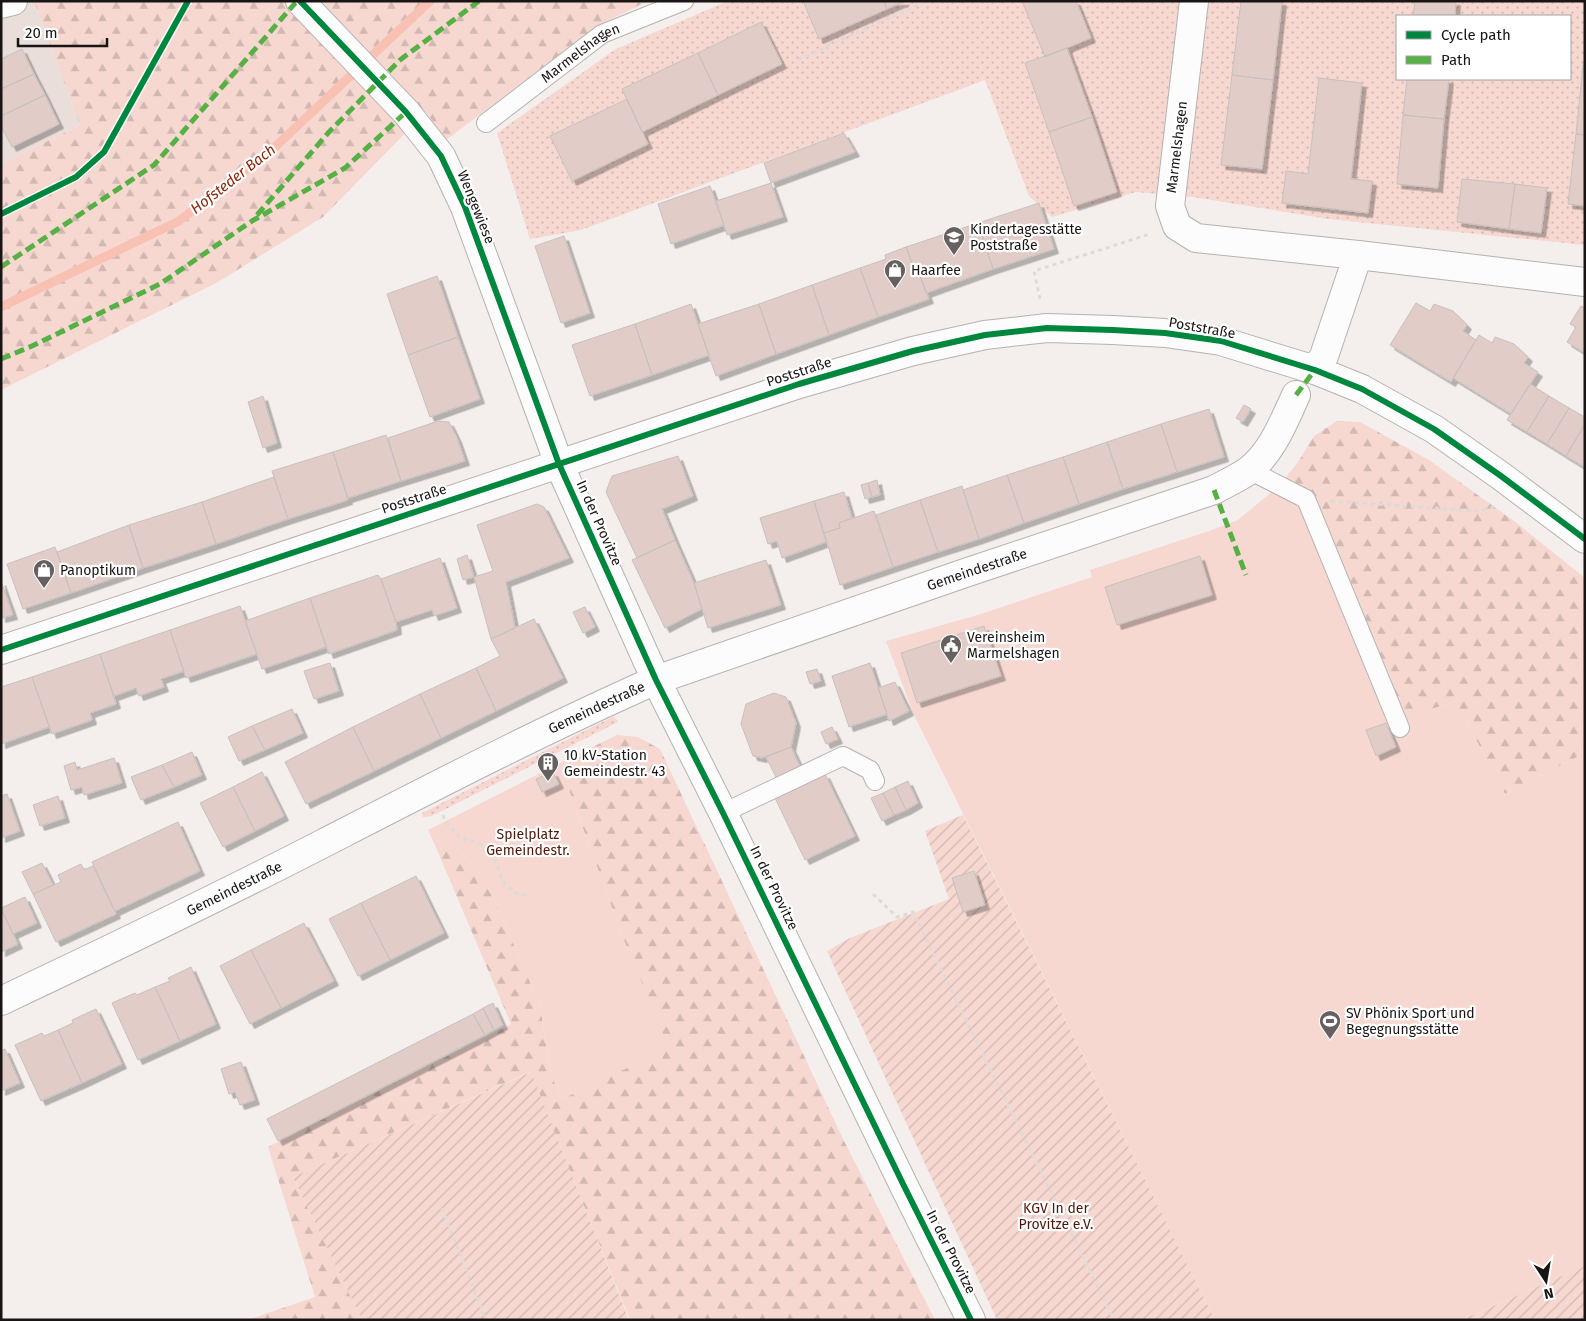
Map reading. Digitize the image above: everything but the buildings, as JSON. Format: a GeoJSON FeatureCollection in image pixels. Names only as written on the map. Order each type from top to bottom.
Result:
{"type":"FeatureCollection","features":[{"type":"Feature","properties":{"kind":"street"},"geometry":{"type":"LineString","coordinates":[[1,4],[13,1]]}},
{"type":"Feature","properties":{"kind":"street","name":"Marmelshagen"},"geometry":{"type":"LineString","coordinates":[[1177,226],[1170,206],[1194,1]]}},
{"type":"Feature","properties":{"kind":"street","name":"Wengewiese"},"geometry":{"type":"LineString","coordinates":[[305,6],[392,96],[441,156],[465,207],[560,464]]}},
{"type":"Feature","properties":{"kind":"street"},"geometry":{"type":"LineString","coordinates":[[1177,226],[1196,238],[1585,282]]}},
{"type":"Feature","properties":{"kind":"street"},"geometry":{"type":"LineString","coordinates":[[1316,370],[1324,356],[1358,255]]}},
{"type":"Feature","properties":{"kind":"street","name":"Poststraße"},"geometry":{"type":"LineString","coordinates":[[1,650],[790,388],[905,353],[985,335],[1047,328],[1165,333],[1212,340],[1316,370],[1362,389],[1434,429],[1532,499],[1585,540]]}},
{"type":"Feature","properties":{"kind":"street","name":"Gemeindestraße"},"geometry":{"type":"LineString","coordinates":[[1,1001],[239,886],[398,804],[656,680],[959,575],[1214,490],[1249,470],[1265,453],[1278,433],[1296,395]]}},
{"type":"Feature","properties":{"kind":"street","name":"In der Provitze"},"geometry":{"type":"LineString","coordinates":[[560,464],[656,680],[724,813],[904,1186],[971,1320]]}},
{"type":"Feature","properties":{"kind":"lane","name":"Marmelshagen"},"geometry":{"type":"LineString","coordinates":[[486,123],[602,34],[684,1]]}},
{"type":"Feature","properties":{"kind":"lane"},"geometry":{"type":"LineString","coordinates":[[1249,470],[1306,499],[1400,728]]}},
{"type":"Feature","properties":{"kind":"lane"},"geometry":{"type":"LineString","coordinates":[[724,813],[843,756],[870,770],[875,781]]}},
{"type":"Feature","properties":{"kind":"path"},"geometry":{"type":"LineString","coordinates":[[798,60],[926,1]]}},
{"type":"Feature","properties":{"kind":"path"},"geometry":{"type":"LineString","coordinates":[[1047,328],[1034,271],[1177,226]]}},
{"type":"Feature","properties":{"kind":"path"},"geometry":{"type":"LineString","coordinates":[[1306,499],[1478,511],[1532,499]]}},
{"type":"Feature","properties":{"kind":"path"},"geometry":{"type":"LineString","coordinates":[[443,815],[445,821],[459,837],[481,844],[492,852],[503,882],[516,893],[530,896]]}},
{"type":"Feature","properties":{"kind":"path"},"geometry":{"type":"LineString","coordinates":[[874,894],[898,917],[913,912],[1114,1320]]}},
{"type":"Feature","properties":{"kind":"path"},"geometry":{"type":"LineString","coordinates":[[442,1208],[486,1320]]}},
{"type":"Feature","properties":{"kind":"shaded area"},"geometry":{"type":"Polygon","coordinates":[[[1,1],[34,1],[80,125],[1,164],[1,1]]]}},
{"type":"Feature","properties":{"kind":"green space"},"geometry":{"type":"Polygon","coordinates":[[[34,1],[648,1],[599,25],[446,140],[426,112],[323,217],[218,282],[1,390],[1,164],[80,125],[34,1]]]}},
{"type":"Feature","properties":{"kind":"green space"},"geometry":{"type":"Polygon","coordinates":[[[728,1],[1585,1],[1585,245],[1328,219],[1193,197],[1136,192],[1052,217],[1029,196],[985,80],[581,230],[530,239],[497,133],[616,49],[728,1]]]}},
{"type":"Feature","properties":{"kind":"green space"},"geometry":{"type":"Polygon","coordinates":[[[1337,421],[1360,422],[1429,460],[1514,521],[1585,578],[1585,753],[1505,794],[1456,702],[1404,717],[1279,486],[1298,462],[1314,436],[1337,421]]]}},
{"type":"Feature","properties":{"kind":"green space","name":"SV Phönix Sport und Begegnungsstätte"},"geometry":{"type":"Polygon","coordinates":[[[1279,486],[1311,495],[1404,717],[1456,702],[1505,794],[1585,753],[1585,1266],[1461,1320],[1215,1320],[914,715],[886,641],[981,614],[1092,577],[1090,570],[1238,520],[1279,486]]]}},
{"type":"Feature","properties":{"kind":"green space"},"geometry":{"type":"Polygon","coordinates":[[[614,716],[618,722],[432,816],[423,817],[422,813],[614,716]]]}},
{"type":"Feature","properties":{"kind":"green space"},"geometry":{"type":"Polygon","coordinates":[[[617,735],[638,737],[660,749],[843,1139],[935,1320],[630,1320],[530,1072],[293,1177],[362,1320],[247,1320],[315,1297],[268,1147],[511,1024],[437,850],[452,844],[485,878],[540,1005],[551,1074],[562,1099],[668,1048],[623,938],[570,793],[564,761],[617,735]]]}},
{"type":"Feature","properties":{"kind":"green space","name":"Spielplatz Gemeindestr."},"geometry":{"type":"Polygon","coordinates":[[[564,761],[570,793],[623,938],[669,1048],[562,1099],[551,1074],[540,1005],[485,878],[452,844],[437,850],[428,830],[564,761]]]}},
{"type":"Feature","properties":{"kind":"green space","name":"KGV In der Provitze e.V."},"geometry":{"type":"Polygon","coordinates":[[[963,815],[1215,1320],[997,1320],[827,951],[850,938],[949,899],[925,831],[963,815]]]}},
{"type":"Feature","properties":{"kind":"green space"},"geometry":{"type":"Polygon","coordinates":[[[531,1072],[629,1320],[362,1320],[293,1177],[531,1072]]]}},
{"type":"Feature","properties":{"kind":"green space"},"geometry":{"type":"Polygon","coordinates":[[[1585,1266],[1585,1320],[1461,1320],[1585,1266]]]}},
{"type":"Feature","properties":{"kind":"waterway","name":"Hofsteder Bach"},"geometry":{"type":"LineString","coordinates":[[1,307],[179,221],[276,146],[430,1]]}},
{"type":"Feature","properties":{"kind":"marked path"},"geometry":{"type":"LineString","coordinates":[[1,267],[154,165],[297,1]]}},
{"type":"Feature","properties":{"kind":"marked path"},"geometry":{"type":"LineString","coordinates":[[257,215],[329,132],[400,60],[479,1]]}},
{"type":"Feature","properties":{"kind":"marked path"},"geometry":{"type":"LineString","coordinates":[[1,359],[160,284],[252,221],[345,168],[406,112]]}},
{"type":"Feature","properties":{"kind":"marked path"},"geometry":{"type":"LineString","coordinates":[[1296,395],[1315,370]]}},
{"type":"Feature","properties":{"kind":"marked path"},"geometry":{"type":"LineString","coordinates":[[1214,490],[1246,575]]}},
{"type":"Feature","properties":{"kind":"cycle path"},"geometry":{"type":"LineString","coordinates":[[1,214],[76,177],[104,152],[188,1]]}},
{"type":"Feature","properties":{"kind":"cycle path"},"geometry":{"type":"LineString","coordinates":[[300,1],[406,112],[441,156],[465,207],[559,464],[656,680],[971,1320]]}},
{"type":"Feature","properties":{"kind":"cycle path"},"geometry":{"type":"LineString","coordinates":[[1,650],[799,384],[913,351],[985,335],[1047,328],[1165,333],[1221,341],[1315,370],[1362,389],[1434,429],[1585,539]]}},
{"type":"Feature","properties":{"kind":"place","name":"Kindertagesstätte Poststraße"},"geometry":{"type":"Point","coordinates":[954,256]}},
{"type":"Feature","properties":{"kind":"place","name":"Haarfee"},"geometry":{"type":"Point","coordinates":[895,289]}},
{"type":"Feature","properties":{"kind":"place","name":"Panoptikum"},"geometry":{"type":"Point","coordinates":[44,589]}},
{"type":"Feature","properties":{"kind":"place","name":"Vereinsheim Marmelshagen"},"geometry":{"type":"Point","coordinates":[951,664]}},
{"type":"Feature","properties":{"kind":"place","name":"10 kV-Station Gemeindestr. 43"},"geometry":{"type":"Point","coordinates":[548,782]}},
{"type":"Feature","properties":{"kind":"place","name":"SV Phönix Sport und Begegnungsstätte"},"geometry":{"type":"Point","coordinates":[1330,1040]}}]}
